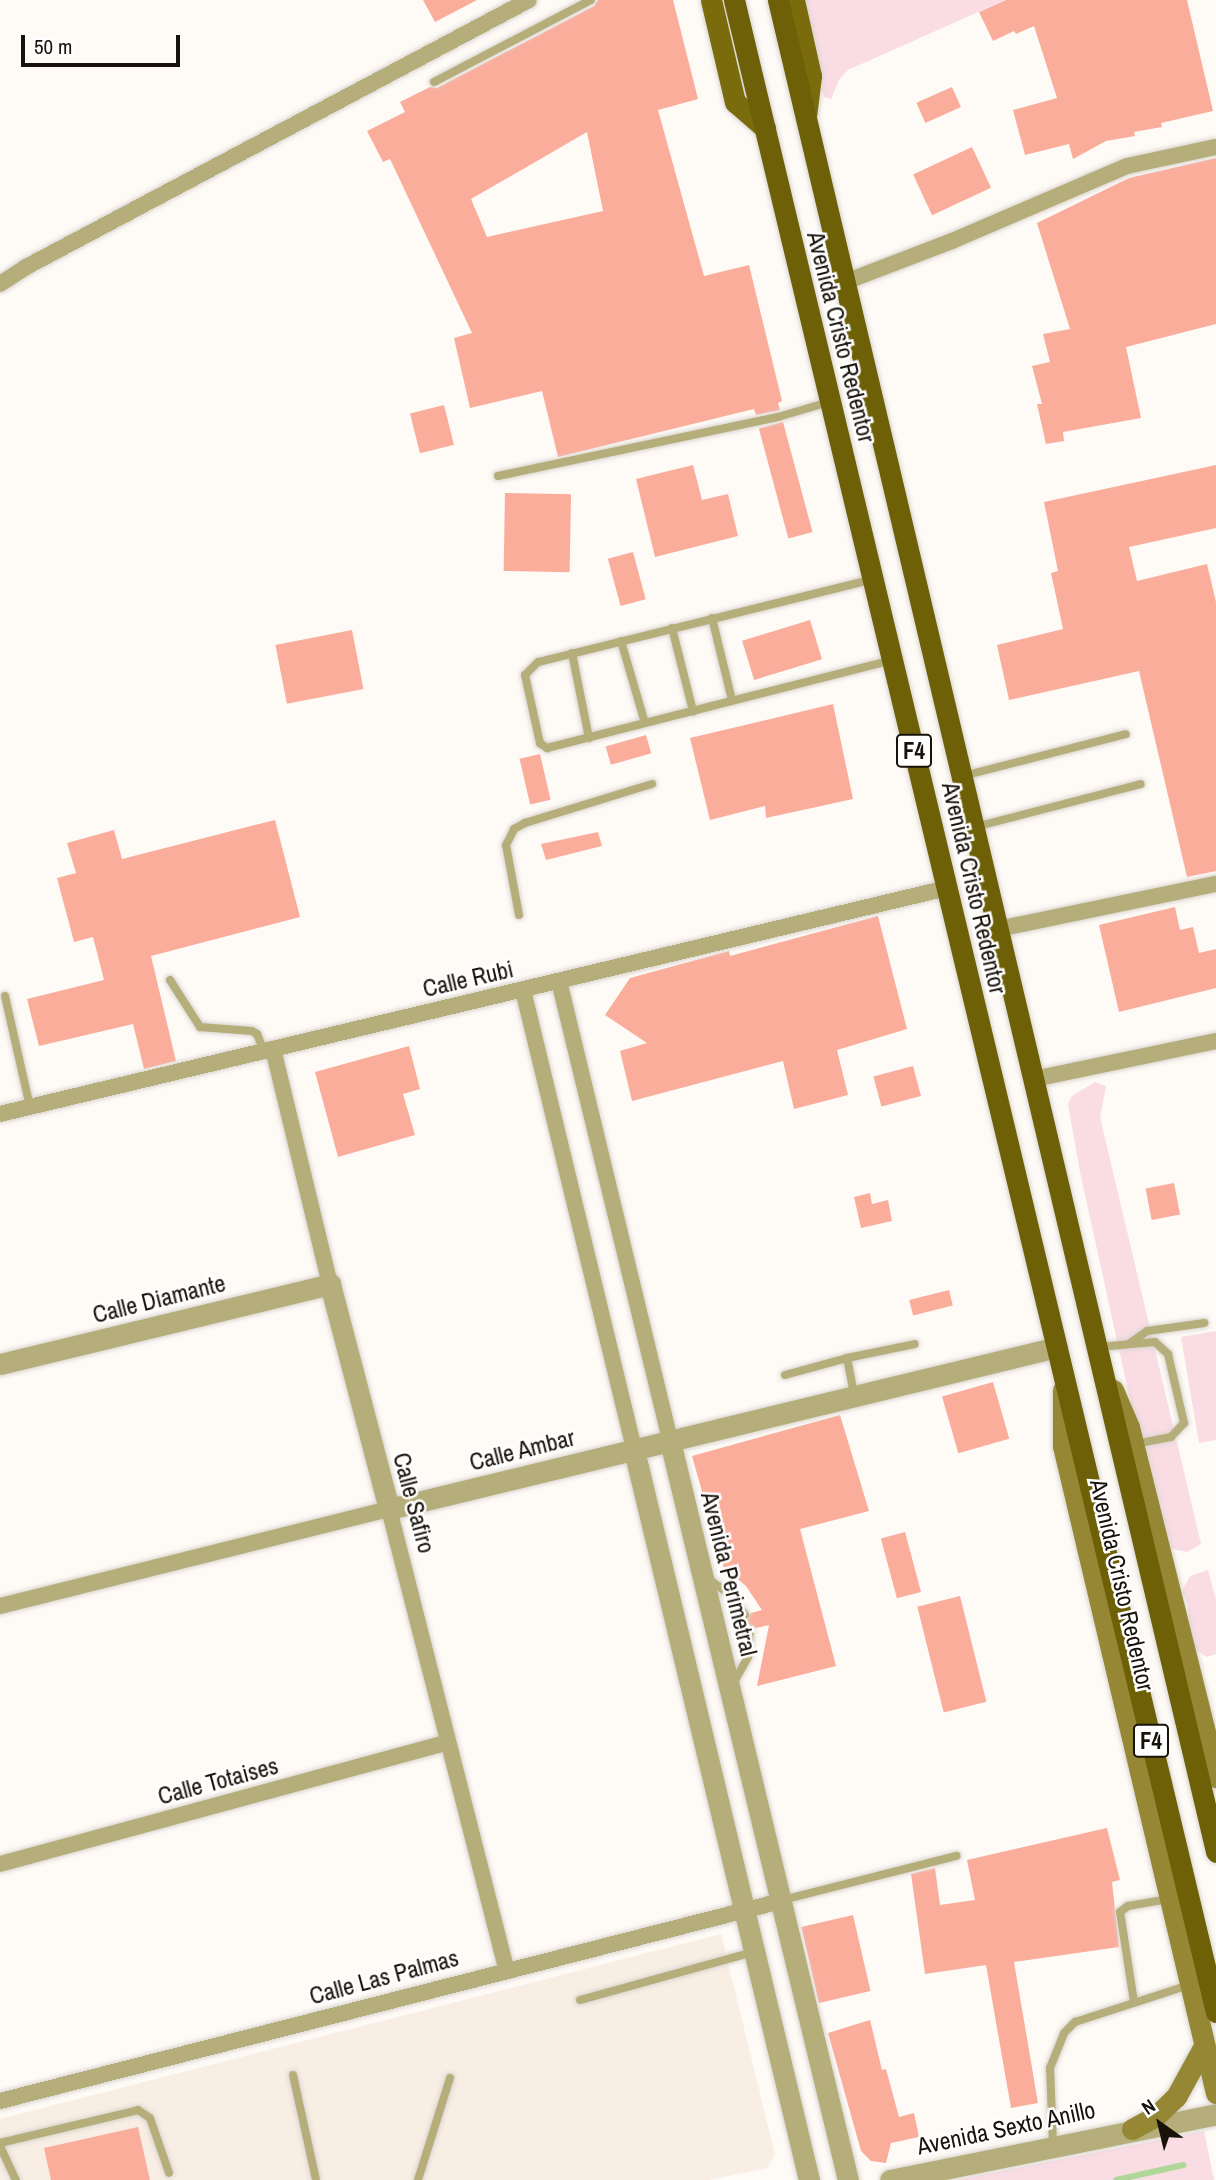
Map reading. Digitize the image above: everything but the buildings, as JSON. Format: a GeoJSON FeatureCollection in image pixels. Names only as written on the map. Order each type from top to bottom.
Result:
{"type":"FeatureCollection","features":[{"type":"Feature","properties":{"kind":"highway","name":"Avenida Cristo Redentor"},"geometry":{"type":"LineString","coordinates":[[734,0],[1216,2012]]}},
{"type":"Feature","properties":{"kind":"highway","name":"Avenida Cristo Redentor"},"geometry":{"type":"LineString","coordinates":[[778,0],[1098,1353],[1128,1451],[1216,1852]]}},
{"type":"Feature","properties":{"kind":"main road"},"geometry":{"type":"LineString","coordinates":[[711,0],[735,102],[765,128]]}},
{"type":"Feature","properties":{"kind":"main road","name":"Avenida Cristo Redentor"},"geometry":{"type":"LineString","coordinates":[[794,0],[811,76],[805,116]]}},
{"type":"Feature","properties":{"kind":"main road","name":"Avenida Cristo Redentor"},"geometry":{"type":"LineString","coordinates":[[1063,1374],[1062,1446],[1189,1985],[1210,2052],[1216,2093]]}},
{"type":"Feature","properties":{"kind":"main road","name":"Avenida Cristo Redentor"},"geometry":{"type":"LineString","coordinates":[[1128,1451],[1216,1777]]}},
{"type":"Feature","properties":{"kind":"main road"},"geometry":{"type":"LineString","coordinates":[[1132,2129],[1156,2116],[1176,2097],[1210,2052]]}},
{"type":"Feature","properties":{"kind":"street"},"geometry":{"type":"LineString","coordinates":[[0,285],[26,267],[529,0]]}},
{"type":"Feature","properties":{"kind":"street"},"geometry":{"type":"LineString","coordinates":[[845,282],[952,241],[1127,166],[1216,147]]}},
{"type":"Feature","properties":{"kind":"street"},"geometry":{"type":"LineString","coordinates":[[998,929],[1216,884]]}},
{"type":"Feature","properties":{"kind":"street","name":"Calle Rubi"},"geometry":{"type":"LineString","coordinates":[[0,1114],[947,888]]}},
{"type":"Feature","properties":{"kind":"street","name":"Avenida Perimetral"},"geometry":{"type":"LineString","coordinates":[[559,981],[848,2180]]}},
{"type":"Feature","properties":{"kind":"street"},"geometry":{"type":"LineString","coordinates":[[523,990],[809,2180]]}},
{"type":"Feature","properties":{"kind":"street"},"geometry":{"type":"LineString","coordinates":[[1034,1079],[1216,1041]]}},
{"type":"Feature","properties":{"kind":"street","name":"Calle Safiro"},"geometry":{"type":"LineString","coordinates":[[269,1050],[506,1969]]}},
{"type":"Feature","properties":{"kind":"street","name":"Calle Diamante"},"geometry":{"type":"LineString","coordinates":[[0,1364],[330,1284]]}},
{"type":"Feature","properties":{"kind":"street","name":"Calle Ambar"},"geometry":{"type":"LineString","coordinates":[[0,1606],[1057,1347]]}},
{"type":"Feature","properties":{"kind":"street","name":"Calle Totaises"},"geometry":{"type":"LineString","coordinates":[[0,1864],[448,1742]]}},
{"type":"Feature","properties":{"kind":"street","name":"Calle Las Palmas"},"geometry":{"type":"LineString","coordinates":[[0,2101],[506,1969],[781,1901]]}},
{"type":"Feature","properties":{"kind":"street","name":"Avenida Sexto Anillo"},"geometry":{"type":"LineString","coordinates":[[890,2180],[1216,2114]]}},
{"type":"Feature","properties":{"kind":"lane"},"geometry":{"type":"LineString","coordinates":[[434,82],[592,0]]}},
{"type":"Feature","properties":{"kind":"lane"},"geometry":{"type":"LineString","coordinates":[[498,477],[778,417],[830,402]]}},
{"type":"Feature","properties":{"kind":"lane"},"geometry":{"type":"LineString","coordinates":[[873,580],[538,662],[525,675],[543,747],[589,738],[892,660]]}},
{"type":"Feature","properties":{"kind":"lane"},"geometry":{"type":"LineString","coordinates":[[712,618],[732,701]]}},
{"type":"Feature","properties":{"kind":"lane"},"geometry":{"type":"LineString","coordinates":[[672,628],[693,710]]}},
{"type":"Feature","properties":{"kind":"lane"},"geometry":{"type":"LineString","coordinates":[[621,641],[645,723]]}},
{"type":"Feature","properties":{"kind":"lane"},"geometry":{"type":"LineString","coordinates":[[572,653],[589,738]]}},
{"type":"Feature","properties":{"kind":"lane"},"geometry":{"type":"LineString","coordinates":[[962,776],[1126,734]]}},
{"type":"Feature","properties":{"kind":"lane"},"geometry":{"type":"LineString","coordinates":[[974,827],[1141,783]]}},
{"type":"Feature","properties":{"kind":"lane"},"geometry":{"type":"LineString","coordinates":[[519,915],[506,845],[514,829],[525,823],[652,784]]}},
{"type":"Feature","properties":{"kind":"lane"},"geometry":{"type":"LineString","coordinates":[[170,980],[200,1027],[252,1031],[269,1050]]}},
{"type":"Feature","properties":{"kind":"lane"},"geometry":{"type":"LineString","coordinates":[[5,996],[30,1107]]}},
{"type":"Feature","properties":{"kind":"lane"},"geometry":{"type":"LineString","coordinates":[[1128,1344],[1147,1331],[1204,1324]]}},
{"type":"Feature","properties":{"kind":"lane"},"geometry":{"type":"LineString","coordinates":[[1098,1353],[1128,1344],[1155,1342],[1168,1354],[1184,1423],[1171,1437],[1128,1451]]}},
{"type":"Feature","properties":{"kind":"lane"},"geometry":{"type":"LineString","coordinates":[[785,1375],[915,1344]]}},
{"type":"Feature","properties":{"kind":"lane"},"geometry":{"type":"LineString","coordinates":[[847,1359],[855,1396]]}},
{"type":"Feature","properties":{"kind":"lane"},"geometry":{"type":"LineString","coordinates":[[702,1574],[730,1595],[745,1615]]}},
{"type":"Feature","properties":{"kind":"lane"},"geometry":{"type":"LineString","coordinates":[[730,1689],[748,1657],[750,1630]]}},
{"type":"Feature","properties":{"kind":"lane"},"geometry":{"type":"LineString","coordinates":[[781,1901],[956,1856]]}},
{"type":"Feature","properties":{"kind":"lane"},"geometry":{"type":"LineString","coordinates":[[1134,2002],[1120,1912],[1128,1906],[1169,1899]]}},
{"type":"Feature","properties":{"kind":"lane"},"geometry":{"type":"LineString","coordinates":[[580,2000],[754,1952]]}},
{"type":"Feature","properties":{"kind":"lane"},"geometry":{"type":"LineString","coordinates":[[1053,2145],[1050,2068],[1064,2033],[1075,2022],[1189,1985]]}},
{"type":"Feature","properties":{"kind":"lane"},"geometry":{"type":"LineString","coordinates":[[293,2075],[316,2180]]}},
{"type":"Feature","properties":{"kind":"lane"},"geometry":{"type":"LineString","coordinates":[[418,2180],[450,2078]]}},
{"type":"Feature","properties":{"kind":"lane"},"geometry":{"type":"LineString","coordinates":[[16,2180],[0,2145],[138,2110],[150,2118],[169,2173]]}},
{"type":"Feature","properties":{"kind":"shaded area"},"geometry":{"type":"Polygon","coordinates":[[[800,0],[1005,0],[848,70],[840,78],[831,99],[824,97],[814,67],[800,0]]]}},
{"type":"Feature","properties":{"kind":"shaded area"},"geometry":{"type":"Polygon","coordinates":[[[1095,1082],[1106,1086],[1100,1117],[1201,1544],[1187,1552],[1173,1549],[1165,1540],[1142,1454],[1080,1172],[1068,1104],[1072,1096],[1095,1082]]]}},
{"type":"Feature","properties":{"kind":"shaded area"},"geometry":{"type":"Polygon","coordinates":[[[1216,1331],[1216,1440],[1199,1443],[1181,1337],[1216,1331]]]}},
{"type":"Feature","properties":{"kind":"shaded area"},"geometry":{"type":"Polygon","coordinates":[[[1208,1570],[1216,1600],[1216,1654],[1207,1657],[1196,1650],[1189,1640],[1188,1604],[1182,1591],[1190,1576],[1208,1570]]]}},
{"type":"Feature","properties":{"kind":"shaded area"},"geometry":{"type":"Polygon","coordinates":[[[721,1934],[775,2155],[767,2168],[709,2180],[0,2180],[0,2119],[721,1934]]]}},
{"type":"Feature","properties":{"kind":"shaded area"},"geometry":{"type":"Polygon","coordinates":[[[1204,2131],[1214,2180],[956,2180],[1204,2131]]]}},
{"type":"Feature","properties":{"kind":"waterway"},"geometry":{"type":"LineString","coordinates":[[1116,2180],[1183,2165]]}}]}
